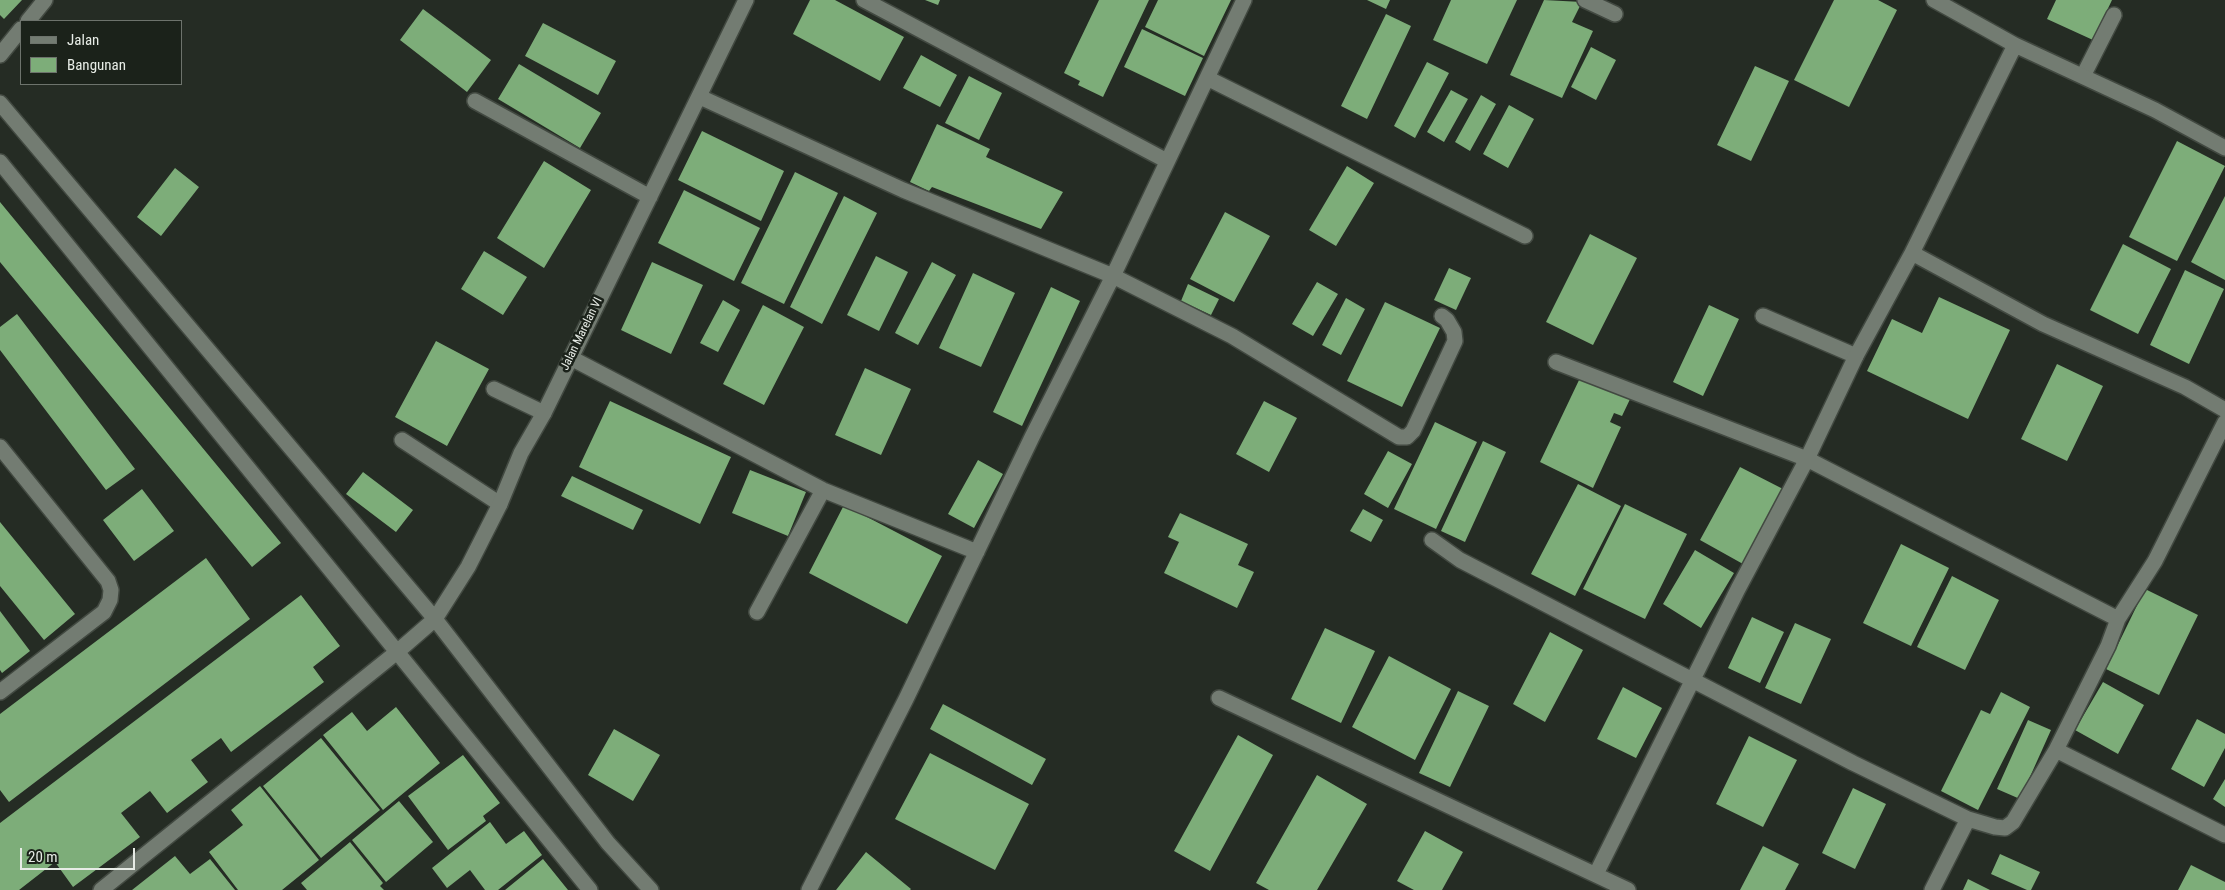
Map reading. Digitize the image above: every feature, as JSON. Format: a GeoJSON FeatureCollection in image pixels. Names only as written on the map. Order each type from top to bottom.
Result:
{"type":"FeatureCollection","features":[{"type":"Feature","properties":{"kind":"street"},"geometry":{"type":"LineString","coordinates":[[29,20],[46,0]]}},
{"type":"Feature","properties":{"kind":"street","name":"Jalan Marelan VI"},"geometry":{"type":"LineString","coordinates":[[101,890],[397,652],[435,619],[468,568],[500,504],[521,453],[544,413],[746,0]]}},
{"type":"Feature","properties":{"kind":"street"},"geometry":{"type":"LineString","coordinates":[[864,0],[1167,161]]}},
{"type":"Feature","properties":{"kind":"street"},"geometry":{"type":"LineString","coordinates":[[809,890],[1113,276],[1244,0]]}},
{"type":"Feature","properties":{"kind":"street"},"geometry":{"type":"LineString","coordinates":[[1585,0],[1615,14]]}},
{"type":"Feature","properties":{"kind":"street"},"geometry":{"type":"LineString","coordinates":[[1934,0],[2015,44],[2155,110],[2225,148]]}},
{"type":"Feature","properties":{"kind":"street"},"geometry":{"type":"LineString","coordinates":[[2084,76],[2114,15]]}},
{"type":"Feature","properties":{"kind":"street"},"geometry":{"type":"LineString","coordinates":[[0,54],[20,30]]}},
{"type":"Feature","properties":{"kind":"street"},"geometry":{"type":"LineString","coordinates":[[1596,874],[1738,589],[1807,459],[1856,356],[1912,253],[2015,44]]}},
{"type":"Feature","properties":{"kind":"street"},"geometry":{"type":"LineString","coordinates":[[1206,78],[1525,236]]}},
{"type":"Feature","properties":{"kind":"street"},"geometry":{"type":"LineString","coordinates":[[700,97],[902,190],[1113,276],[1232,336],[1399,437],[1407,437],[1413,431],[1455,341],[1454,332],[1447,320],[1442,316]]}},
{"type":"Feature","properties":{"kind":"street"},"geometry":{"type":"LineString","coordinates":[[475,101],[650,197]]}},
{"type":"Feature","properties":{"kind":"street"},"geometry":{"type":"LineString","coordinates":[[0,103],[435,619],[608,843],[651,890]]}},
{"type":"Feature","properties":{"kind":"street"},"geometry":{"type":"LineString","coordinates":[[0,162],[590,890]]}},
{"type":"Feature","properties":{"kind":"street"},"geometry":{"type":"LineString","coordinates":[[1912,253],[2044,324],[2185,388],[2225,410]]}},
{"type":"Feature","properties":{"kind":"street"},"geometry":{"type":"LineString","coordinates":[[1764,316],[1856,356]]}},
{"type":"Feature","properties":{"kind":"street"},"geometry":{"type":"LineString","coordinates":[[571,358],[823,490],[977,552]]}},
{"type":"Feature","properties":{"kind":"street"},"geometry":{"type":"LineString","coordinates":[[1556,362],[1807,459],[2118,619]]}},
{"type":"Feature","properties":{"kind":"street"},"geometry":{"type":"LineString","coordinates":[[494,389],[544,413]]}},
{"type":"Feature","properties":{"kind":"street"},"geometry":{"type":"LineString","coordinates":[[1432,540],[1460,560],[1853,763],[1968,819],[2005,828],[2013,822],[2056,750],[2108,646],[2118,619],[2155,561],[2225,422]]}},
{"type":"Feature","properties":{"kind":"street"},"geometry":{"type":"LineString","coordinates":[[402,440],[500,504]]}},
{"type":"Feature","properties":{"kind":"street"},"geometry":{"type":"LineString","coordinates":[[0,447],[108,581],[111,590],[110,600],[104,612],[0,692]]}},
{"type":"Feature","properties":{"kind":"street"},"geometry":{"type":"LineString","coordinates":[[757,612],[823,490]]}},
{"type":"Feature","properties":{"kind":"street"},"geometry":{"type":"LineString","coordinates":[[1220,698],[1628,890]]}},
{"type":"Feature","properties":{"kind":"street"},"geometry":{"type":"LineString","coordinates":[[2056,750],[2225,835]]}},
{"type":"Feature","properties":{"kind":"street"},"geometry":{"type":"LineString","coordinates":[[1932,890],[1968,819]]}},
{"type":"Feature","properties":{"kind":"building"},"geometry":{"type":"Polygon","coordinates":[[[0,0],[22,0],[4,19],[0,15],[0,0]]]}},
{"type":"Feature","properties":{"kind":"building"},"geometry":{"type":"Polygon","coordinates":[[[810,0],[835,0],[904,37],[880,81],[793,34],[810,0]]]}},
{"type":"Feature","properties":{"kind":"building"},"geometry":{"type":"Polygon","coordinates":[[[925,0],[940,0],[938,5],[925,0]]]}},
{"type":"Feature","properties":{"kind":"building"},"geometry":{"type":"Polygon","coordinates":[[[1099,0],[1149,0],[1103,97],[1078,85],[1080,81],[1064,73],[1099,0]]]}},
{"type":"Feature","properties":{"kind":"building"},"geometry":{"type":"Polygon","coordinates":[[[1158,0],[1231,0],[1204,56],[1145,27],[1158,0]]]}},
{"type":"Feature","properties":{"kind":"building"},"geometry":{"type":"Polygon","coordinates":[[[1367,0],[1390,0],[1386,9],[1367,0]]]}},
{"type":"Feature","properties":{"kind":"building"},"geometry":{"type":"Polygon","coordinates":[[[1451,0],[1517,0],[1487,64],[1433,40],[1451,0]]]}},
{"type":"Feature","properties":{"kind":"building"},"geometry":{"type":"Polygon","coordinates":[[[1544,0],[1582,2],[1572,22],[1593,31],[1562,98],[1510,75],[1544,0]]]}},
{"type":"Feature","properties":{"kind":"building"},"geometry":{"type":"Polygon","coordinates":[[[1834,0],[1878,0],[1897,10],[1849,107],[1794,80],[1834,0]]]}},
{"type":"Feature","properties":{"kind":"building"},"geometry":{"type":"Polygon","coordinates":[[[2056,0],[2112,0],[2093,40],[2047,19],[2056,0]]]}},
{"type":"Feature","properties":{"kind":"building"},"geometry":{"type":"Polygon","coordinates":[[[423,9],[491,60],[467,92],[400,40],[423,9]]]}},
{"type":"Feature","properties":{"kind":"building"},"geometry":{"type":"Polygon","coordinates":[[[1386,14],[1411,26],[1367,119],[1341,106],[1386,14]]]}},
{"type":"Feature","properties":{"kind":"building"},"geometry":{"type":"Polygon","coordinates":[[[543,23],[616,61],[598,95],[525,56],[543,23]]]}},
{"type":"Feature","properties":{"kind":"building"},"geometry":{"type":"Polygon","coordinates":[[[1142,29],[1203,58],[1185,96],[1124,67],[1142,29]]]}},
{"type":"Feature","properties":{"kind":"building"},"geometry":{"type":"Polygon","coordinates":[[[1591,47],[1616,60],[1596,100],[1571,87],[1591,47]]]}},
{"type":"Feature","properties":{"kind":"building"},"geometry":{"type":"Polygon","coordinates":[[[921,55],[957,75],[940,107],[903,88],[921,55]]]}},
{"type":"Feature","properties":{"kind":"building"},"geometry":{"type":"Polygon","coordinates":[[[1427,62],[1449,73],[1415,138],[1394,126],[1427,62]]]}},
{"type":"Feature","properties":{"kind":"building"},"geometry":{"type":"Polygon","coordinates":[[[519,64],[601,113],[580,148],[498,99],[519,64]]]}},
{"type":"Feature","properties":{"kind":"building"},"geometry":{"type":"Polygon","coordinates":[[[1755,66],[1789,81],[1751,161],[1717,145],[1755,66]]]}},
{"type":"Feature","properties":{"kind":"building"},"geometry":{"type":"Polygon","coordinates":[[[969,76],[1002,93],[979,140],[945,123],[969,76]]]}},
{"type":"Feature","properties":{"kind":"building"},"geometry":{"type":"Polygon","coordinates":[[[1451,90],[1468,99],[1444,142],[1427,132],[1451,90]]]}},
{"type":"Feature","properties":{"kind":"building"},"geometry":{"type":"Polygon","coordinates":[[[1481,95],[1496,104],[1470,151],[1455,142],[1481,95]]]}},
{"type":"Feature","properties":{"kind":"building"},"geometry":{"type":"Polygon","coordinates":[[[1509,105],[1534,119],[1508,168],[1483,154],[1509,105]]]}},
{"type":"Feature","properties":{"kind":"building"},"geometry":{"type":"Polygon","coordinates":[[[937,124],[990,149],[986,157],[1063,192],[1041,229],[932,187],[929,191],[910,182],[937,124]]]}},
{"type":"Feature","properties":{"kind":"building"},"geometry":{"type":"Polygon","coordinates":[[[702,131],[784,171],[761,221],[678,180],[702,131]]]}},
{"type":"Feature","properties":{"kind":"building"},"geometry":{"type":"Polygon","coordinates":[[[2177,141],[2225,166],[2177,261],[2129,237],[2177,141]]]}},
{"type":"Feature","properties":{"kind":"building"},"geometry":{"type":"Polygon","coordinates":[[[544,161],[591,190],[544,268],[497,238],[544,161]]]}},
{"type":"Feature","properties":{"kind":"building"},"geometry":{"type":"Polygon","coordinates":[[[1347,166],[1374,183],[1336,246],[1309,230],[1347,166]]]}},
{"type":"Feature","properties":{"kind":"building"},"geometry":{"type":"Polygon","coordinates":[[[175,168],[199,187],[161,236],[137,217],[175,168]]]}},
{"type":"Feature","properties":{"kind":"building"},"geometry":{"type":"Polygon","coordinates":[[[795,172],[838,193],[784,304],[741,283],[795,172]]]}},
{"type":"Feature","properties":{"kind":"building"},"geometry":{"type":"Polygon","coordinates":[[[684,190],[760,228],[734,281],[658,243],[684,190]]]}},
{"type":"Feature","properties":{"kind":"building"},"geometry":{"type":"Polygon","coordinates":[[[844,196],[877,213],[822,324],[790,307],[844,196]]]}},
{"type":"Feature","properties":{"kind":"building"},"geometry":{"type":"Polygon","coordinates":[[[2225,196],[2225,280],[2191,262],[2225,196]]]}},
{"type":"Feature","properties":{"kind":"building"},"geometry":{"type":"Polygon","coordinates":[[[0,202],[281,543],[252,567],[0,262],[0,202]]]}},
{"type":"Feature","properties":{"kind":"building"},"geometry":{"type":"Polygon","coordinates":[[[1225,212],[1270,236],[1234,302],[1190,279],[1225,212]]]}},
{"type":"Feature","properties":{"kind":"building"},"geometry":{"type":"Polygon","coordinates":[[[1590,234],[1637,258],[1593,345],[1546,322],[1590,234]]]}},
{"type":"Feature","properties":{"kind":"building"},"geometry":{"type":"Polygon","coordinates":[[[2123,244],[2171,269],[2138,334],[2090,310],[2123,244]]]}},
{"type":"Feature","properties":{"kind":"building"},"geometry":{"type":"Polygon","coordinates":[[[484,251],[527,277],[503,315],[461,289],[484,251]]]}},
{"type":"Feature","properties":{"kind":"building"},"geometry":{"type":"Polygon","coordinates":[[[876,256],[908,272],[879,331],[847,315],[876,256]]]}},
{"type":"Feature","properties":{"kind":"building"},"geometry":{"type":"Polygon","coordinates":[[[652,262],[703,285],[671,354],[621,330],[652,262]]]}},
{"type":"Feature","properties":{"kind":"building"},"geometry":{"type":"Polygon","coordinates":[[[932,262],[956,275],[918,345],[895,333],[932,262]]]}},
{"type":"Feature","properties":{"kind":"building"},"geometry":{"type":"Polygon","coordinates":[[[1449,268],[1471,278],[1456,310],[1434,300],[1449,268]]]}},
{"type":"Feature","properties":{"kind":"building"},"geometry":{"type":"Polygon","coordinates":[[[2185,270],[2224,289],[2189,364],[2150,345],[2185,270]]]}},
{"type":"Feature","properties":{"kind":"building"},"geometry":{"type":"Polygon","coordinates":[[[973,273],[1015,293],[981,367],[939,348],[973,273]]]}},
{"type":"Feature","properties":{"kind":"building"},"geometry":{"type":"Polygon","coordinates":[[[1317,282],[1338,294],[1313,336],[1292,324],[1317,282]]]}},
{"type":"Feature","properties":{"kind":"building"},"geometry":{"type":"Polygon","coordinates":[[[1188,284],[1219,299],[1211,315],[1181,301],[1188,284]]]}},
{"type":"Feature","properties":{"kind":"building"},"geometry":{"type":"Polygon","coordinates":[[[1051,287],[1080,301],[1022,426],[993,412],[1051,287]]]}},
{"type":"Feature","properties":{"kind":"building"},"geometry":{"type":"Polygon","coordinates":[[[1939,297],[2010,330],[1968,419],[1867,371],[1892,319],[1922,333],[1939,297]]]}},
{"type":"Feature","properties":{"kind":"building"},"geometry":{"type":"Polygon","coordinates":[[[1346,298],[1365,309],[1341,355],[1322,345],[1346,298]]]}},
{"type":"Feature","properties":{"kind":"building"},"geometry":{"type":"Polygon","coordinates":[[[723,300],[740,310],[718,352],[700,343],[723,300]]]}},
{"type":"Feature","properties":{"kind":"building"},"geometry":{"type":"Polygon","coordinates":[[[1385,302],[1440,328],[1402,407],[1347,381],[1385,302]]]}},
{"type":"Feature","properties":{"kind":"building"},"geometry":{"type":"Polygon","coordinates":[[[763,305],[804,327],[764,405],[723,384],[763,305]]]}},
{"type":"Feature","properties":{"kind":"building"},"geometry":{"type":"Polygon","coordinates":[[[1709,305],[1739,319],[1703,396],[1673,382],[1709,305]]]}},
{"type":"Feature","properties":{"kind":"building"},"geometry":{"type":"Polygon","coordinates":[[[17,314],[135,469],[106,490],[0,350],[0,327],[17,314]]]}},
{"type":"Feature","properties":{"kind":"building"},"geometry":{"type":"Polygon","coordinates":[[[436,341],[489,369],[447,446],[395,417],[436,341]]]}},
{"type":"Feature","properties":{"kind":"building"},"geometry":{"type":"Polygon","coordinates":[[[2057,364],[2103,386],[2067,461],[2021,439],[2057,364]]]}},
{"type":"Feature","properties":{"kind":"building"},"geometry":{"type":"Polygon","coordinates":[[[865,368],[911,389],[881,455],[835,435],[865,368]]]}},
{"type":"Feature","properties":{"kind":"building"},"geometry":{"type":"Polygon","coordinates":[[[1580,378],[1596,386],[1600,380],[1632,395],[1622,416],[1614,413],[1610,422],[1621,427],[1593,488],[1540,462],[1580,378]]]}},
{"type":"Feature","properties":{"kind":"building"},"geometry":{"type":"Polygon","coordinates":[[[610,401],[731,457],[700,524],[579,467],[610,401]]]}},
{"type":"Feature","properties":{"kind":"building"},"geometry":{"type":"Polygon","coordinates":[[[1264,401],[1297,418],[1269,472],[1236,454],[1264,401]]]}},
{"type":"Feature","properties":{"kind":"building"},"geometry":{"type":"Polygon","coordinates":[[[1435,422],[1477,442],[1436,529],[1394,509],[1435,422]]]}},
{"type":"Feature","properties":{"kind":"building"},"geometry":{"type":"Polygon","coordinates":[[[1483,441],[1506,452],[1465,542],[1441,531],[1483,441]]]}},
{"type":"Feature","properties":{"kind":"building"},"geometry":{"type":"Polygon","coordinates":[[[1388,451],[1412,464],[1388,508],[1364,494],[1388,451]]]}},
{"type":"Feature","properties":{"kind":"building"},"geometry":{"type":"Polygon","coordinates":[[[978,460],[1003,474],[974,528],[948,514],[978,460]]]}},
{"type":"Feature","properties":{"kind":"building"},"geometry":{"type":"Polygon","coordinates":[[[1740,467],[1783,489],[1743,564],[1700,540],[1740,467]]]}},
{"type":"Feature","properties":{"kind":"building"},"geometry":{"type":"Polygon","coordinates":[[[750,470],[806,492],[788,536],[732,513],[750,470]]]}},
{"type":"Feature","properties":{"kind":"building"},"geometry":{"type":"Polygon","coordinates":[[[363,472],[413,510],[396,532],[346,494],[363,472]]]}},
{"type":"Feature","properties":{"kind":"building"},"geometry":{"type":"Polygon","coordinates":[[[572,476],[643,510],[633,530],[561,496],[572,476]]]}},
{"type":"Feature","properties":{"kind":"building"},"geometry":{"type":"Polygon","coordinates":[[[1578,484],[1621,506],[1575,596],[1531,574],[1578,484]]]}},
{"type":"Feature","properties":{"kind":"building"},"geometry":{"type":"Polygon","coordinates":[[[142,489],[174,531],[134,561],[103,520],[142,489]]]}},
{"type":"Feature","properties":{"kind":"building"},"geometry":{"type":"Polygon","coordinates":[[[1625,504],[1687,534],[1645,619],[1583,589],[1625,504]]]}},
{"type":"Feature","properties":{"kind":"building"},"geometry":{"type":"Polygon","coordinates":[[[844,505],[942,556],[907,624],[809,573],[844,505]]]}},
{"type":"Feature","properties":{"kind":"building"},"geometry":{"type":"Polygon","coordinates":[[[1363,509],[1383,520],[1371,542],[1350,531],[1363,509]]]}},
{"type":"Feature","properties":{"kind":"building"},"geometry":{"type":"Polygon","coordinates":[[[1180,513],[1248,544],[1238,565],[1254,572],[1237,608],[1164,573],[1179,542],[1168,537],[1180,513]]]}},
{"type":"Feature","properties":{"kind":"building"},"geometry":{"type":"Polygon","coordinates":[[[0,522],[75,614],[44,640],[0,586],[0,522]]]}},
{"type":"Feature","properties":{"kind":"building"},"geometry":{"type":"Polygon","coordinates":[[[1901,544],[1949,568],[1911,646],[1863,623],[1901,544]]]}},
{"type":"Feature","properties":{"kind":"building"},"geometry":{"type":"Polygon","coordinates":[[[1695,550],[1734,573],[1701,628],[1663,604],[1695,550]]]}},
{"type":"Feature","properties":{"kind":"building"},"geometry":{"type":"Polygon","coordinates":[[[206,558],[250,619],[9,802],[0,790],[0,714],[206,558]]]}},
{"type":"Feature","properties":{"kind":"building"},"geometry":{"type":"Polygon","coordinates":[[[1952,576],[1999,600],[1965,670],[1917,647],[1952,576]]]}},
{"type":"Feature","properties":{"kind":"building"},"geometry":{"type":"Polygon","coordinates":[[[2145,589],[2198,615],[2159,695],[2106,669],[2145,589]]]}},
{"type":"Feature","properties":{"kind":"building"},"geometry":{"type":"Polygon","coordinates":[[[301,595],[340,646],[313,667],[324,682],[231,752],[221,738],[191,760],[208,782],[167,813],[150,791],[121,813],[140,837],[73,887],[55,862],[19,890],[0,890],[0,823],[301,595]]]}},
{"type":"Feature","properties":{"kind":"building"},"geometry":{"type":"Polygon","coordinates":[[[0,611],[30,651],[2,673],[0,670],[0,611]]]}},
{"type":"Feature","properties":{"kind":"building"},"geometry":{"type":"Polygon","coordinates":[[[1752,617],[1784,632],[1760,683],[1728,668],[1752,617]]]}},
{"type":"Feature","properties":{"kind":"building"},"geometry":{"type":"Polygon","coordinates":[[[1795,623],[1831,639],[1801,704],[1765,688],[1795,623]]]}},
{"type":"Feature","properties":{"kind":"building"},"geometry":{"type":"Polygon","coordinates":[[[1325,628],[1375,651],[1341,723],[1291,699],[1325,628]]]}},
{"type":"Feature","properties":{"kind":"building"},"geometry":{"type":"Polygon","coordinates":[[[1550,632],[1583,650],[1545,722],[1513,704],[1550,632]]]}},
{"type":"Feature","properties":{"kind":"building"},"geometry":{"type":"Polygon","coordinates":[[[1389,656],[1451,689],[1415,760],[1352,727],[1389,656]]]}},
{"type":"Feature","properties":{"kind":"building"},"geometry":{"type":"Polygon","coordinates":[[[2103,682],[2144,705],[2118,754],[2075,730],[2103,682]]]}},
{"type":"Feature","properties":{"kind":"building"},"geometry":{"type":"Polygon","coordinates":[[[1623,687],[1662,708],[1636,758],[1597,739],[1623,687]]]}},
{"type":"Feature","properties":{"kind":"building"},"geometry":{"type":"Polygon","coordinates":[[[1458,691],[1489,706],[1450,787],[1419,773],[1458,691]]]}},
{"type":"Feature","properties":{"kind":"building"},"geometry":{"type":"Polygon","coordinates":[[[2001,692],[2030,707],[1978,810],[1941,791],[1981,710],[1990,714],[2001,692]]]}},
{"type":"Feature","properties":{"kind":"building"},"geometry":{"type":"Polygon","coordinates":[[[943,704],[1046,759],[1032,785],[930,729],[943,704]]]}},
{"type":"Feature","properties":{"kind":"building"},"geometry":{"type":"Polygon","coordinates":[[[396,707],[440,763],[383,810],[323,735],[352,712],[367,731],[396,707]]]}},
{"type":"Feature","properties":{"kind":"building"},"geometry":{"type":"Polygon","coordinates":[[[2197,719],[2225,734],[2225,748],[2204,787],[2171,769],[2197,719]]]}},
{"type":"Feature","properties":{"kind":"building"},"geometry":{"type":"Polygon","coordinates":[[[2028,720],[2051,730],[2020,799],[1997,789],[2028,720]]]}},
{"type":"Feature","properties":{"kind":"building"},"geometry":{"type":"Polygon","coordinates":[[[614,729],[660,755],[633,801],[588,775],[614,729]]]}},
{"type":"Feature","properties":{"kind":"building"},"geometry":{"type":"Polygon","coordinates":[[[1238,735],[1273,755],[1210,871],[1174,851],[1238,735]]]}},
{"type":"Feature","properties":{"kind":"building"},"geometry":{"type":"Polygon","coordinates":[[[1749,736],[1797,760],[1763,827],[1716,804],[1749,736]]]}},
{"type":"Feature","properties":{"kind":"building"},"geometry":{"type":"Polygon","coordinates":[[[321,738],[380,810],[321,858],[263,786],[321,738]]]}},
{"type":"Feature","properties":{"kind":"building"},"geometry":{"type":"Polygon","coordinates":[[[930,753],[1029,804],[995,870],[895,819],[930,753]]]}},
{"type":"Feature","properties":{"kind":"building"},"geometry":{"type":"Polygon","coordinates":[[[463,755],[500,803],[483,816],[486,821],[448,850],[408,796],[463,755]]]}},
{"type":"Feature","properties":{"kind":"building"},"geometry":{"type":"Polygon","coordinates":[[[1317,775],[1367,804],[1317,890],[1269,890],[1256,883],[1317,775]]]}},
{"type":"Feature","properties":{"kind":"building"},"geometry":{"type":"Polygon","coordinates":[[[2225,779],[2225,807],[2213,799],[2225,779]]]}},
{"type":"Feature","properties":{"kind":"building"},"geometry":{"type":"Polygon","coordinates":[[[260,786],[319,860],[282,890],[238,890],[209,852],[243,825],[231,810],[260,786]]]}},
{"type":"Feature","properties":{"kind":"building"},"geometry":{"type":"Polygon","coordinates":[[[1853,788],[1886,804],[1855,869],[1822,853],[1853,788]]]}},
{"type":"Feature","properties":{"kind":"building"},"geometry":{"type":"Polygon","coordinates":[[[399,801],[433,842],[386,882],[352,840],[399,801]]]}},
{"type":"Feature","properties":{"kind":"building"},"geometry":{"type":"Polygon","coordinates":[[[490,822],[506,844],[524,831],[542,855],[498,890],[485,890],[470,870],[447,888],[432,868],[490,822]]]}},
{"type":"Feature","properties":{"kind":"building"},"geometry":{"type":"Polygon","coordinates":[[[1425,831],[1463,852],[1442,890],[1414,890],[1397,881],[1425,831]]]}},
{"type":"Feature","properties":{"kind":"building"},"geometry":{"type":"Polygon","coordinates":[[[350,842],[383,883],[380,886],[384,890],[307,890],[301,883],[350,842]]]}},
{"type":"Feature","properties":{"kind":"building"},"geometry":{"type":"Polygon","coordinates":[[[1763,846],[1799,864],[1785,890],[1740,890],[1763,846]]]}},
{"type":"Feature","properties":{"kind":"building"},"geometry":{"type":"Polygon","coordinates":[[[866,852],[911,889],[836,890],[866,852]]]}},
{"type":"Feature","properties":{"kind":"building"},"geometry":{"type":"Polygon","coordinates":[[[2000,854],[2040,872],[2031,890],[1991,874],[2000,854]]]}},
{"type":"Feature","properties":{"kind":"building"},"geometry":{"type":"Polygon","coordinates":[[[175,856],[190,874],[210,859],[235,890],[132,890],[175,856]]]}},
{"type":"Feature","properties":{"kind":"building"},"geometry":{"type":"Polygon","coordinates":[[[543,859],[568,890],[505,890],[543,859]]]}},
{"type":"Feature","properties":{"kind":"building"},"geometry":{"type":"Polygon","coordinates":[[[2191,865],[2225,882],[2225,890],[2178,890],[2191,865]]]}},
{"type":"Feature","properties":{"kind":"building"},"geometry":{"type":"Polygon","coordinates":[[[1968,879],[1990,890],[1963,890],[1968,879]]]}}]}
